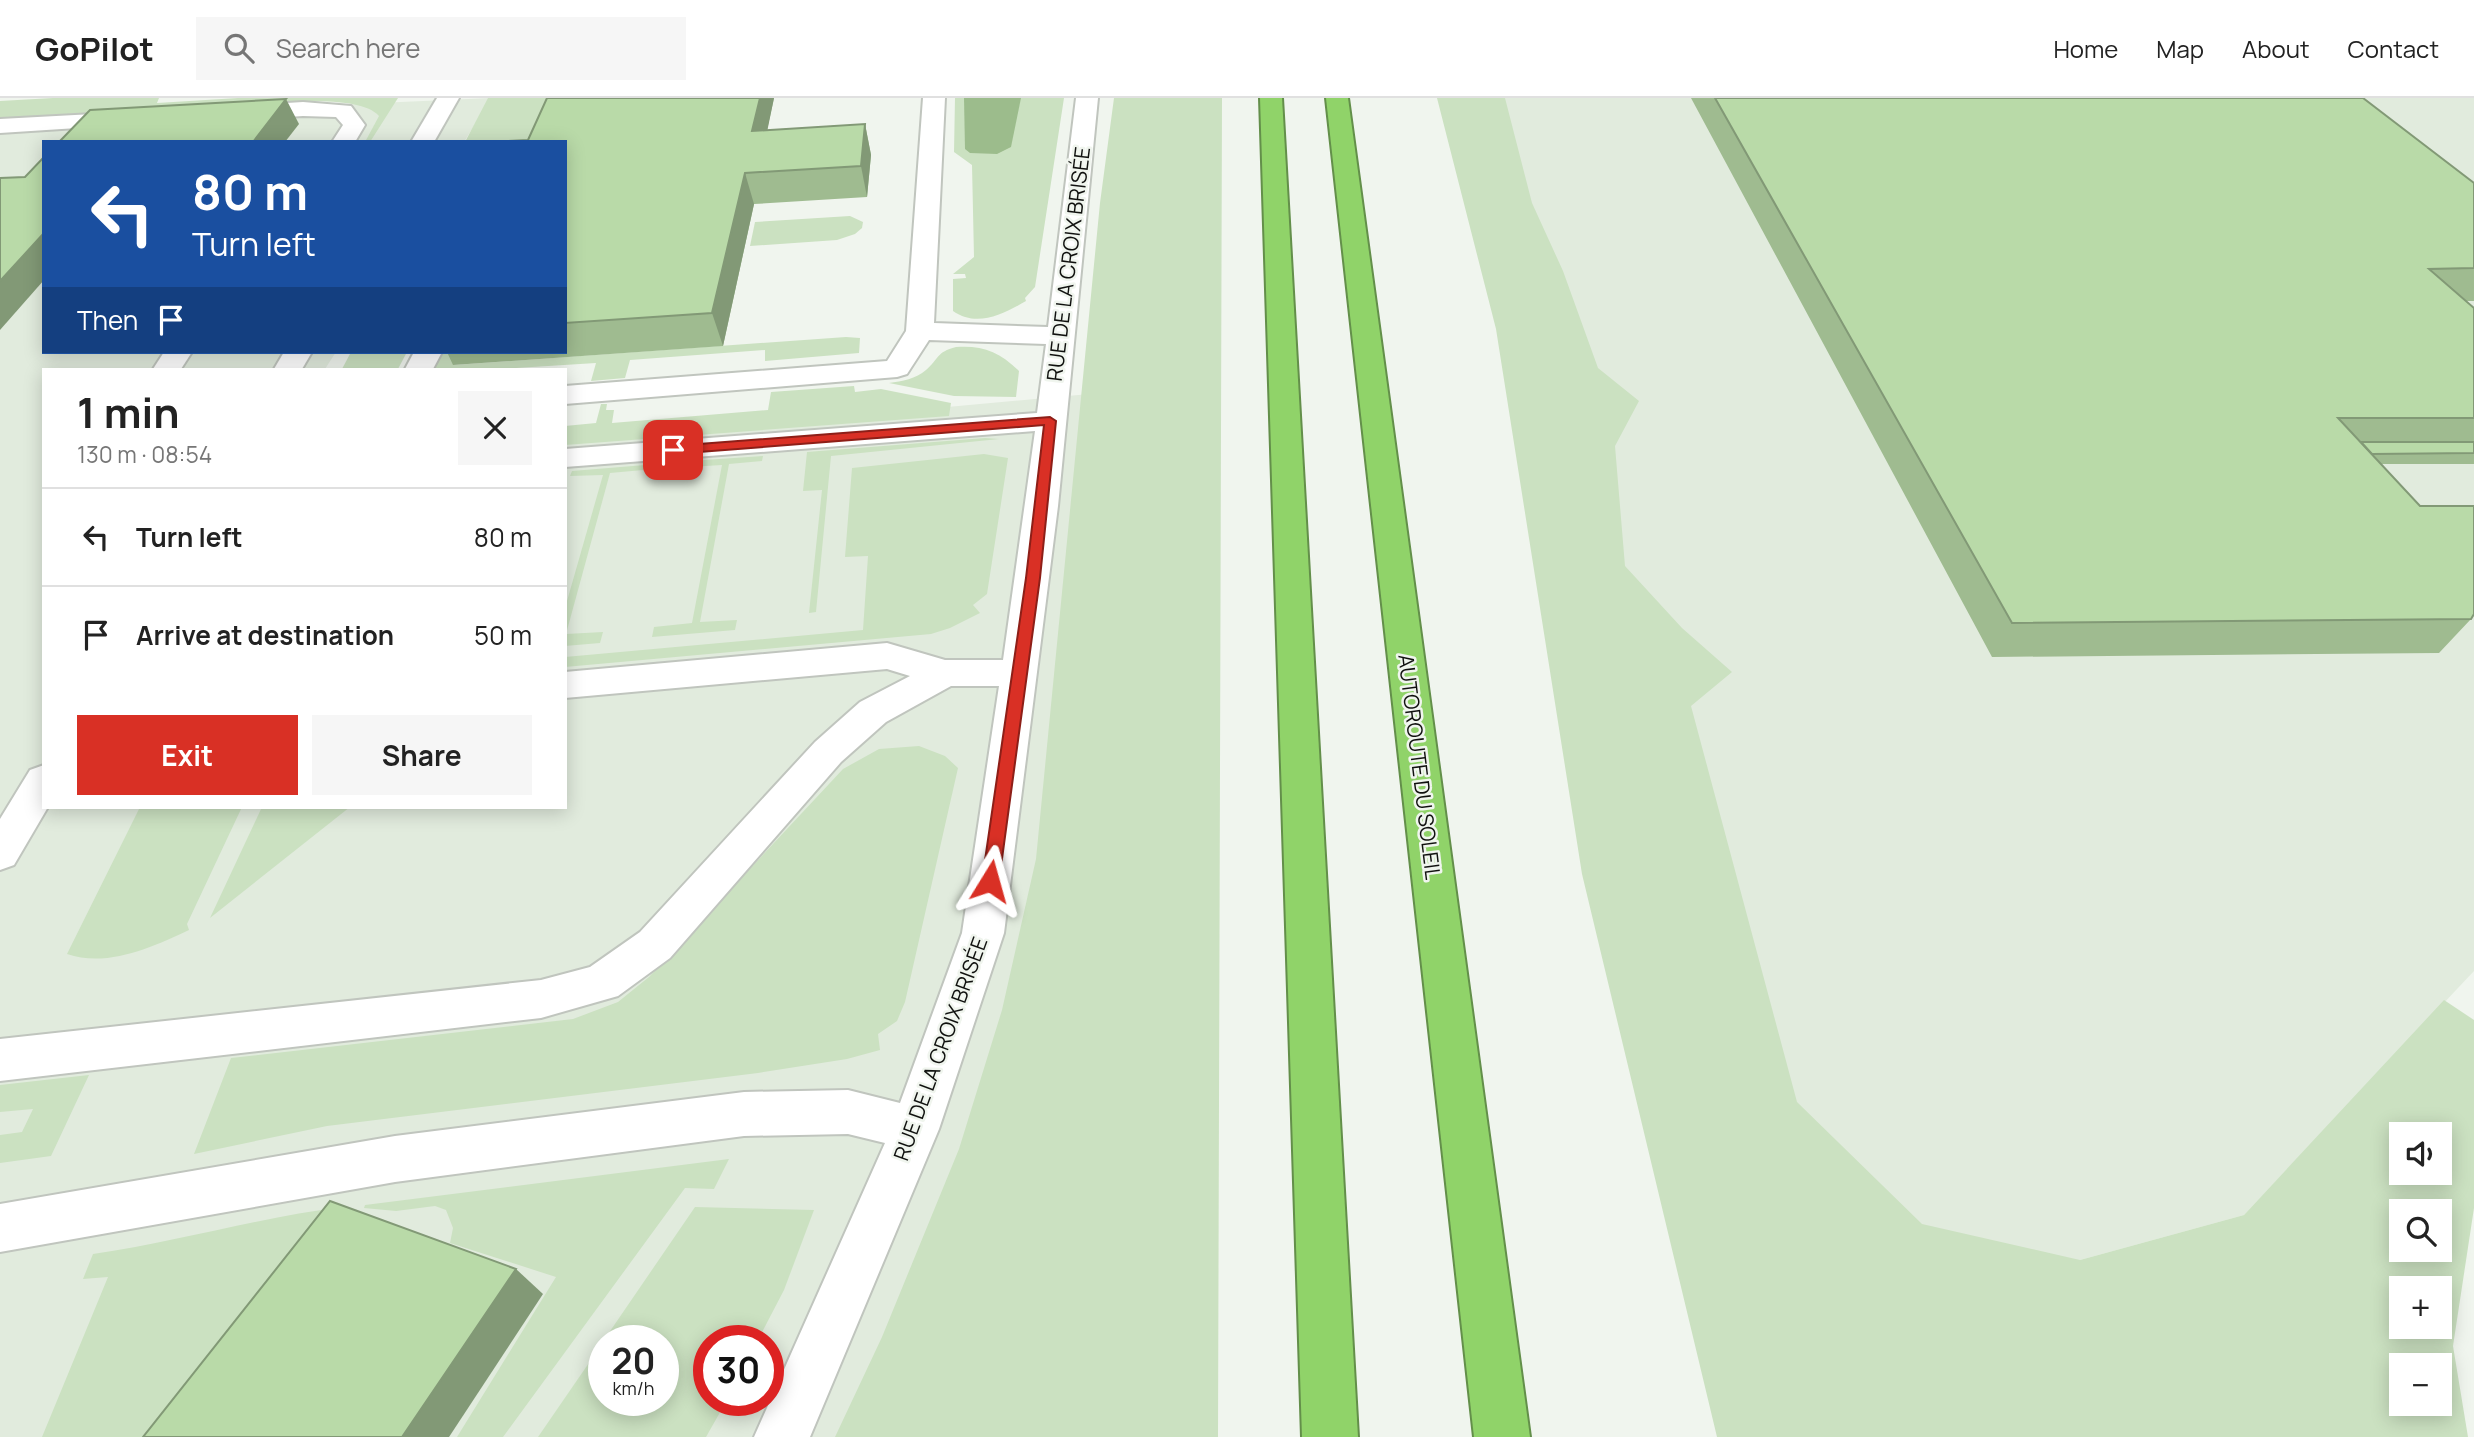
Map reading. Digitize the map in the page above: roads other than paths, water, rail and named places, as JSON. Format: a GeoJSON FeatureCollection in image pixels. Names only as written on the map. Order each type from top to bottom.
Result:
{"type":"FeatureCollection","features":[{"type":"Feature","properties":{"kind":"highway"},"geometry":{"type":"LineString","coordinates":[[1271,98],[1330,1437]]}},
{"type":"Feature","properties":{"kind":"highway","name":"AUTOROUTE DU SOLEIL"},"geometry":{"type":"LineString","coordinates":[[1337,98],[1502,1437]]}},
{"type":"Feature","properties":{"kind":"street"},"geometry":{"type":"LineString","coordinates":[[423,140],[448,98]]}},
{"type":"Feature","properties":{"kind":"street"},"geometry":{"type":"LineString","coordinates":[[567,395],[897,368],[920,331],[934,98]]}},
{"type":"Feature","properties":{"kind":"street","name":"RUE DE LA CROIX BRISÉE"},"geometry":{"type":"LineString","coordinates":[[782,1437],[915,1129],[983,933],[1020,673],[1062,336],[1087,98]]}},
{"type":"Feature","properties":{"kind":"street"},"geometry":{"type":"LineString","coordinates":[[220,114],[303,109],[343,111],[354,125],[344,140]]}},
{"type":"Feature","properties":{"kind":"street"},"geometry":{"type":"LineString","coordinates":[[0,126],[151,118]]}},
{"type":"Feature","properties":{"kind":"street"},"geometry":{"type":"LineString","coordinates":[[920,331],[1062,336]]}},
{"type":"Feature","properties":{"kind":"street"},"geometry":{"type":"LineString","coordinates":[[567,458],[1050,421]]}},
{"type":"Feature","properties":{"kind":"street"},"geometry":{"type":"LineString","coordinates":[[567,685],[887,656],[945,673],[1020,673]]}},
{"type":"Feature","properties":{"kind":"street"},"geometry":{"type":"LineString","coordinates":[[0,1060],[541,999],[602,983],[655,945],[828,752],[873,712],[945,673]]}},
{"type":"Feature","properties":{"kind":"street"},"geometry":{"type":"LineString","coordinates":[[0,854],[42,783]]}},
{"type":"Feature","properties":{"kind":"street"},"geometry":{"type":"LineString","coordinates":[[0,1228],[395,1159],[744,1114],[848,1112],[915,1129]]}}]}
